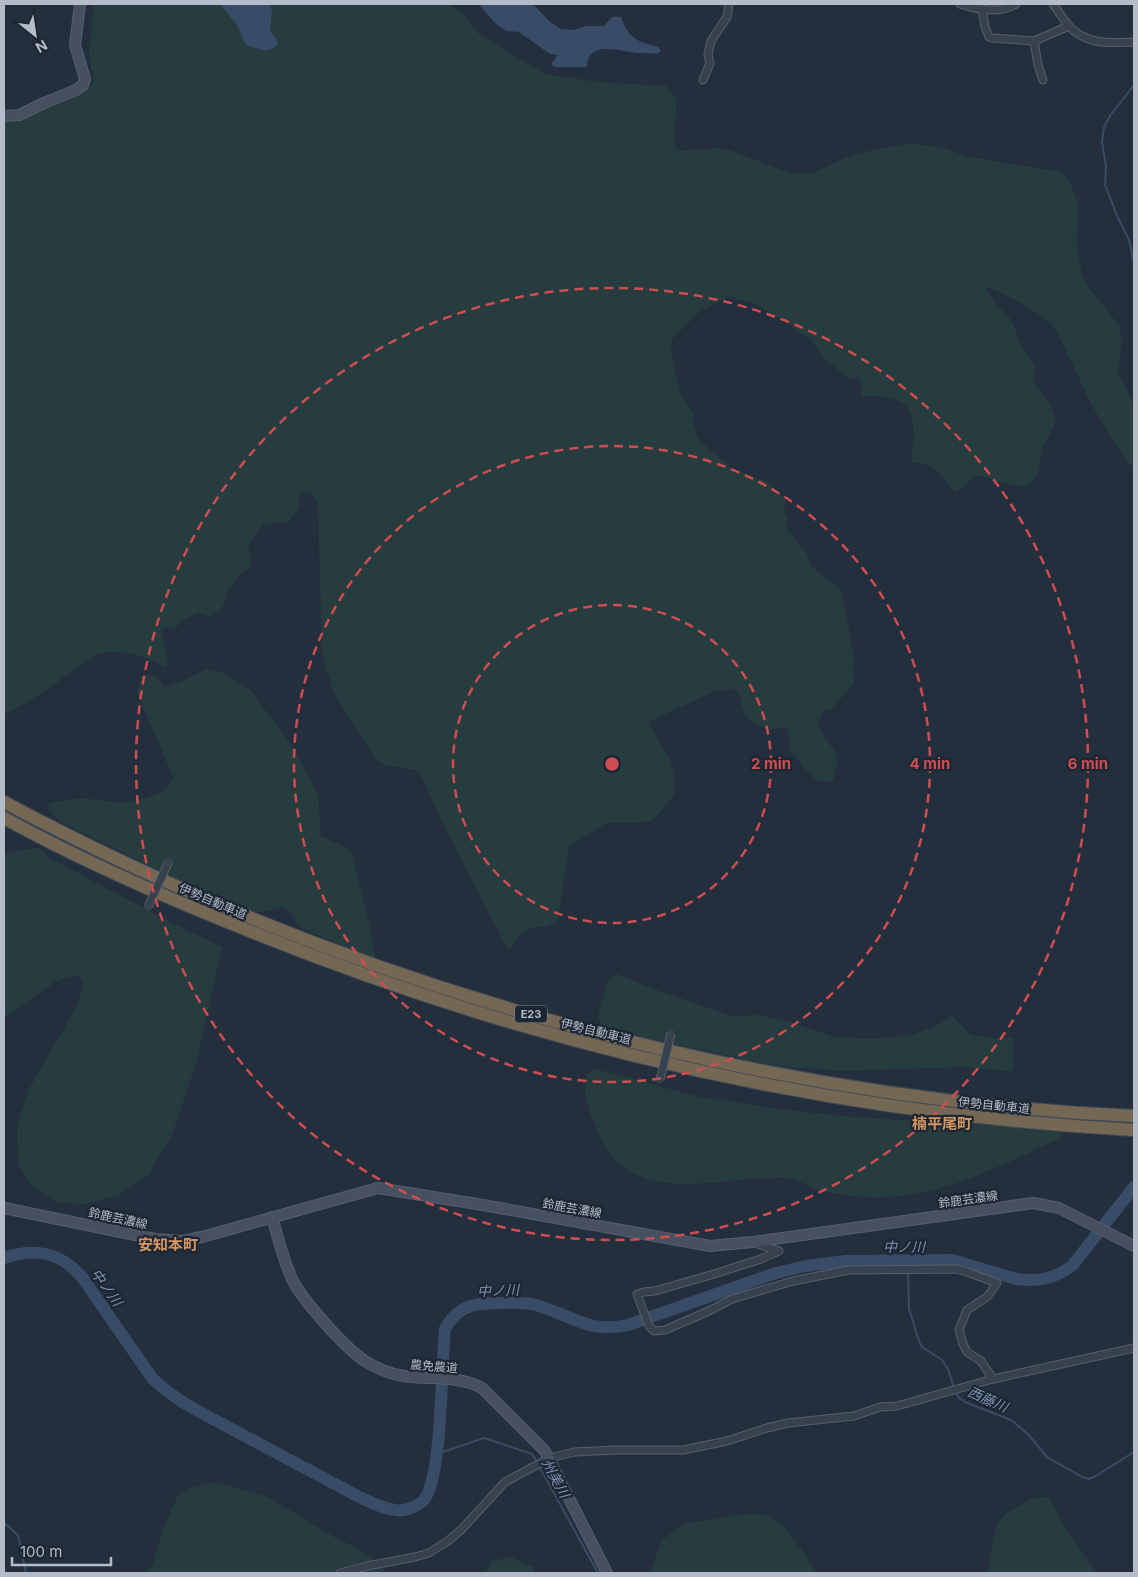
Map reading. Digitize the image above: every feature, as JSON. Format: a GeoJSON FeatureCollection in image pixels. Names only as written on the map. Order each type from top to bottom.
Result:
{"type":"FeatureCollection","features":[{"type":"Feature","properties":{"kind":"highway","name":"伊勢自動車道"},"geometry":{"type":"LineString","coordinates":[[4,802],[154,876],[298,937],[410,977],[547,1019],[696,1056],[802,1078],[931,1098],[1007,1107],[1134,1116]]}},
{"type":"Feature","properties":{"kind":"highway","name":"伊勢自動車道"},"geometry":{"type":"LineString","coordinates":[[4,818],[55,845],[147,888],[292,949],[399,988],[491,1018],[640,1057],[805,1092],[955,1115],[1134,1130]]}},
{"type":"Feature","properties":{"kind":"main road"},"geometry":{"type":"LineString","coordinates":[[4,116],[19,115],[44,102],[76,90],[83,85],[85,78],[75,44],[80,4]]}},
{"type":"Feature","properties":{"kind":"main road","name":"鈴鹿芸濃線"},"geometry":{"type":"LineString","coordinates":[[4,1208],[155,1239],[182,1241],[378,1188],[710,1246],[753,1242],[1033,1203],[1059,1208],[1134,1246]]}},
{"type":"Feature","properties":{"kind":"main road","name":"農免農道"},"geometry":{"type":"LineString","coordinates":[[272,1217],[286,1263],[299,1291],[349,1348],[364,1361],[403,1376],[452,1379],[473,1383],[482,1388],[545,1451],[546,1460],[607,1573]]}},
{"type":"Feature","properties":{"kind":"street"},"geometry":{"type":"LineString","coordinates":[[703,80],[710,64],[708,54],[711,40],[727,17],[729,4]]}},
{"type":"Feature","properties":{"kind":"street"},"geometry":{"type":"LineString","coordinates":[[960,4],[982,9],[1000,10],[1016,4]]}},
{"type":"Feature","properties":{"kind":"street"},"geometry":{"type":"LineString","coordinates":[[1054,4],[1069,26],[1088,39],[1100,42],[1134,42]]}},
{"type":"Feature","properties":{"kind":"street"},"geometry":{"type":"LineString","coordinates":[[982,9],[985,27],[990,37],[1034,42],[1069,26]]}},
{"type":"Feature","properties":{"kind":"street"},"geometry":{"type":"LineString","coordinates":[[1034,42],[1043,80]]}},
{"type":"Feature","properties":{"kind":"street"},"geometry":{"type":"LineString","coordinates":[[148,907],[169,861]]}},
{"type":"Feature","properties":{"kind":"street"},"geometry":{"type":"LineString","coordinates":[[660,1080],[671,1033]]}},
{"type":"Feature","properties":{"kind":"street"},"geometry":{"type":"LineString","coordinates":[[753,1242],[779,1251],[761,1259],[714,1274],[655,1291],[637,1294],[649,1326],[654,1331],[665,1330],[710,1312],[732,1299],[793,1281],[848,1270],[956,1269],[997,1283],[986,1297],[967,1310],[959,1330],[967,1352],[981,1361],[993,1379]]}},
{"type":"Feature","properties":{"kind":"street"},"geometry":{"type":"LineString","coordinates":[[340,1573],[429,1553],[462,1529],[505,1482],[546,1460],[574,1452],[680,1450],[728,1441],[788,1423],[854,1416],[880,1407],[897,1406],[993,1379],[1134,1348]]}},
{"type":"Feature","properties":{"kind":"green space"},"geometry":{"type":"Polygon","coordinates":[[[94,4],[451,5],[460,11],[479,34],[545,74],[598,82],[666,86],[676,100],[674,141],[680,151],[719,148],[790,173],[811,174],[854,154],[910,143],[940,147],[969,157],[1061,172],[1070,182],[1078,203],[1077,247],[1082,274],[1088,288],[1119,326],[1122,338],[1118,374],[1134,404],[1134,467],[1128,463],[1092,406],[1051,323],[1023,304],[990,288],[985,287],[997,306],[1008,316],[1014,325],[1018,341],[1035,367],[1033,381],[1050,405],[1055,419],[1053,429],[1042,450],[1036,476],[1033,481],[1024,486],[1012,485],[975,475],[955,492],[934,468],[922,463],[912,462],[914,428],[909,411],[900,402],[883,397],[861,396],[862,385],[859,377],[850,380],[827,361],[811,340],[754,303],[728,297],[700,311],[672,339],[670,349],[681,396],[693,414],[693,424],[698,439],[733,469],[767,482],[784,498],[786,505],[783,509],[787,517],[787,529],[800,546],[805,549],[812,567],[840,588],[843,597],[854,658],[854,684],[830,710],[824,710],[818,723],[819,728],[837,755],[837,765],[833,780],[820,781],[810,775],[791,753],[789,730],[781,728],[768,731],[749,719],[734,688],[727,691],[717,690],[648,722],[670,759],[674,774],[674,794],[670,801],[651,821],[605,824],[569,846],[558,919],[549,925],[524,931],[508,950],[441,820],[422,777],[416,770],[385,765],[376,760],[334,693],[322,655],[318,503],[310,492],[300,493],[299,509],[288,522],[263,524],[248,547],[250,567],[240,574],[226,593],[225,603],[221,609],[211,617],[198,613],[184,619],[176,627],[161,629],[168,660],[164,667],[150,659],[133,654],[106,652],[98,654],[31,700],[4,715],[4,120],[75,95],[94,83],[89,54],[94,4]]]}},
{"type":"Feature","properties":{"kind":"green space"},"geometry":{"type":"Polygon","coordinates":[[[207,669],[223,673],[250,690],[290,743],[318,794],[321,836],[351,850],[370,926],[375,959],[345,948],[299,926],[290,911],[282,907],[253,912],[168,875],[61,822],[49,811],[48,803],[82,798],[120,803],[147,798],[166,790],[173,777],[137,694],[141,676],[155,675],[165,687],[183,681],[207,669]]]}},
{"type":"Feature","properties":{"kind":"green space"},"geometry":{"type":"Polygon","coordinates":[[[39,848],[48,857],[176,925],[222,947],[196,1063],[172,1135],[149,1174],[119,1195],[85,1204],[56,1202],[33,1187],[18,1164],[17,1127],[29,1089],[78,1004],[83,985],[78,975],[56,981],[4,1018],[4,855],[21,850],[39,848]]]}},
{"type":"Feature","properties":{"kind":"green space"},"geometry":{"type":"Polygon","coordinates":[[[617,974],[732,1016],[758,1015],[793,1023],[835,1037],[873,1039],[907,1036],[936,1026],[952,1016],[971,1035],[1013,1038],[1013,1071],[962,1067],[842,1071],[776,1066],[617,1032],[602,1026],[598,1017],[607,982],[617,974]]]}},
{"type":"Feature","properties":{"kind":"green space"},"geometry":{"type":"Polygon","coordinates":[[[595,1069],[700,1097],[779,1109],[842,1116],[902,1120],[950,1120],[1062,1130],[1060,1138],[985,1172],[934,1190],[908,1195],[880,1197],[844,1195],[822,1191],[795,1180],[784,1178],[673,1184],[651,1180],[630,1171],[612,1156],[598,1132],[586,1098],[587,1074],[595,1069]]]}},
{"type":"Feature","properties":{"kind":"green space"},"geometry":{"type":"Polygon","coordinates":[[[216,1482],[268,1497],[339,1540],[365,1553],[384,1569],[386,1573],[145,1573],[152,1566],[163,1529],[177,1497],[189,1488],[216,1482]]]}},
{"type":"Feature","properties":{"kind":"green space"},"geometry":{"type":"Polygon","coordinates":[[[1049,1497],[1065,1527],[1097,1573],[987,1573],[997,1523],[1008,1512],[1033,1498],[1049,1497]]]}},
{"type":"Feature","properties":{"kind":"green space"},"geometry":{"type":"Polygon","coordinates":[[[762,1514],[773,1518],[795,1540],[817,1573],[650,1573],[662,1540],[684,1524],[734,1515],[762,1514]]]}},
{"type":"Feature","properties":{"kind":"green space"},"geometry":{"type":"Polygon","coordinates":[[[511,1557],[533,1567],[535,1573],[485,1573],[492,1561],[511,1557]]]}},
{"type":"Feature","properties":{"kind":"water"},"geometry":{"type":"Polygon","coordinates":[[[220,4],[270,4],[272,11],[270,31],[278,42],[277,45],[270,50],[266,50],[246,45],[237,25],[220,4]]]}},
{"type":"Feature","properties":{"kind":"water"},"geometry":{"type":"Polygon","coordinates":[[[481,4],[533,4],[550,22],[561,29],[573,30],[587,26],[604,26],[612,17],[621,17],[627,30],[634,38],[658,47],[661,51],[657,54],[599,50],[589,58],[587,67],[554,67],[551,64],[558,55],[550,54],[519,32],[507,31],[496,24],[480,6],[481,4]]]}},
{"type":"Feature","properties":{"kind":"waterway"},"geometry":{"type":"LineString","coordinates":[[1134,85],[1110,116],[1104,127],[1102,142],[1106,167],[1105,185],[1129,240],[1134,263]]}},
{"type":"Feature","properties":{"kind":"waterway","name":"中ノ川"},"geometry":{"type":"LineString","coordinates":[[4,1258],[26,1253],[37,1253],[56,1257],[65,1262],[82,1277],[152,1378],[170,1393],[198,1411],[358,1496],[387,1508],[406,1510],[423,1501],[430,1489],[438,1446],[445,1329],[450,1320],[463,1309],[486,1303],[528,1303],[580,1322],[602,1327],[614,1327],[628,1325],[776,1273],[806,1266],[846,1261],[952,1260],[1016,1279],[1031,1280],[1052,1277],[1072,1266],[1134,1187]]}},
{"type":"Feature","properties":{"kind":"waterway","name":"西藤川"},"geometry":{"type":"LineString","coordinates":[[908,1260],[908,1266]]}},
{"type":"Feature","properties":{"kind":"waterway","name":"西藤川"},"geometry":{"type":"LineString","coordinates":[[908,1271],[909,1309],[919,1341],[922,1347],[942,1360],[948,1369],[954,1388]]}},
{"type":"Feature","properties":{"kind":"waterway","name":"西藤川"},"geometry":{"type":"LineString","coordinates":[[956,1392],[959,1398],[965,1402],[1011,1420],[1028,1434],[1047,1457],[1082,1477],[1089,1479],[1094,1477],[1134,1452]]}},
{"type":"Feature","properties":{"kind":"waterway","name":"州美川"},"geometry":{"type":"LineString","coordinates":[[437,1454],[484,1438],[532,1454],[537,1462]]}},
{"type":"Feature","properties":{"kind":"waterway","name":"州美川"},"geometry":{"type":"LineString","coordinates":[[539,1466],[598,1573]]}},
{"type":"Feature","properties":{"kind":"waterway"},"geometry":{"type":"LineString","coordinates":[[4,1523],[18,1535],[26,1573]]}},
{"type":"Feature","properties":{"kind":"district","name":"楠平尾町"},"geometry":{"type":"Point","coordinates":[942,1123]}},
{"type":"Feature","properties":{"kind":"district","name":"安知本町"},"geometry":{"type":"Point","coordinates":[168,1244]}}]}
